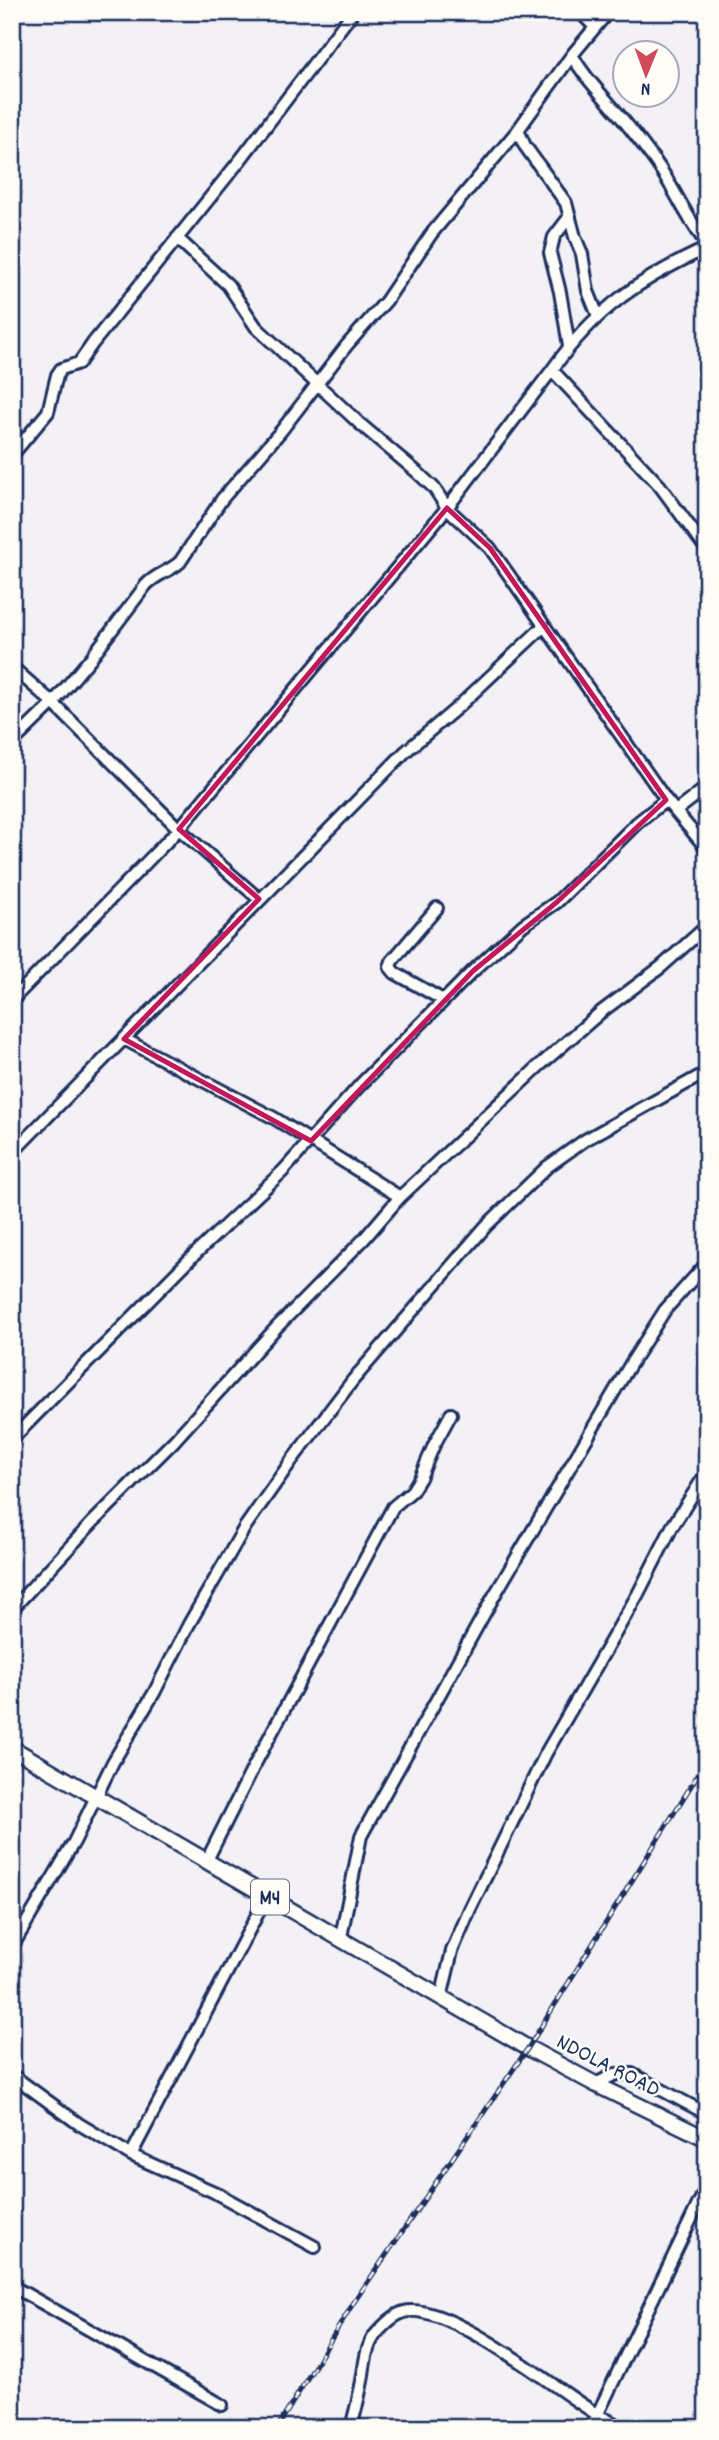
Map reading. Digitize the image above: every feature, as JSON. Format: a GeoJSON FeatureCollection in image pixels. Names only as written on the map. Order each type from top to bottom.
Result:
{"type":"FeatureCollection","features":[{"type":"Feature","properties":{"kind":"main road","name":"M4"},"geometry":{"type":"LineString","coordinates":[[12,1748],[206,1862],[341,1937],[441,1998]]}},
{"type":"Feature","properties":{"kind":"main road","name":"NDOLA ROAD"},"geometry":{"type":"LineString","coordinates":[[441,1998],[595,2084],[707,2139]]}},
{"type":"Feature","properties":{"kind":"street"},"geometry":{"type":"LineString","coordinates":[[12,455],[48,412],[61,369],[79,363],[241,159],[353,12]]}},
{"type":"Feature","properties":{"kind":"street"},"geometry":{"type":"LineString","coordinates":[[580,12],[595,27]]}},
{"type":"Feature","properties":{"kind":"street"},"geometry":{"type":"LineString","coordinates":[[12,743],[90,659],[146,585],[155,576],[172,569],[180,562],[222,499],[281,431],[361,327],[386,300],[432,233],[519,130],[572,54],[608,12]]}},
{"type":"Feature","properties":{"kind":"street"},"geometry":{"type":"LineString","coordinates":[[12,1000],[179,829],[447,508],[569,346],[598,316],[636,285],[707,246],[654,159],[583,74],[572,54]]}},
{"type":"Feature","properties":{"kind":"street"},"geometry":{"type":"LineString","coordinates":[[519,130],[526,146],[566,203],[582,254],[588,291],[598,316]]}},
{"type":"Feature","properties":{"kind":"street"},"geometry":{"type":"LineString","coordinates":[[569,346],[550,253],[554,237],[570,216]]}},
{"type":"Feature","properties":{"kind":"street"},"geometry":{"type":"LineString","coordinates":[[177,238],[228,285],[256,327],[426,481],[447,508],[490,548],[666,800],[707,849]]}},
{"type":"Feature","properties":{"kind":"street"},"geometry":{"type":"LineString","coordinates":[[552,370],[660,485],[707,550]]}},
{"type":"Feature","properties":{"kind":"street"},"geometry":{"type":"LineString","coordinates":[[12,1153],[405,752],[458,707],[544,626]]}},
{"type":"Feature","properties":{"kind":"street"},"geometry":{"type":"LineString","coordinates":[[12,667],[179,829],[259,899]]}},
{"type":"Feature","properties":{"kind":"street"},"geometry":{"type":"LineString","coordinates":[[676,811],[707,788]]}},
{"type":"Feature","properties":{"kind":"street"},"geometry":{"type":"LineString","coordinates":[[12,1439],[193,1256],[283,1171],[360,1085],[443,1000],[523,925],[557,902],[637,823],[666,800]]}},
{"type":"Feature","properties":{"kind":"street"},"geometry":{"type":"LineString","coordinates":[[437,908],[390,965],[394,974],[443,1000]]}},
{"type":"Feature","properties":{"kind":"street"},"geometry":{"type":"LineString","coordinates":[[12,1609],[174,1441],[276,1328],[364,1239],[400,1197],[539,1066],[707,926]]}},
{"type":"Feature","properties":{"kind":"street"},"geometry":{"type":"LineString","coordinates":[[124,1039],[274,1118],[400,1197]]}},
{"type":"Feature","properties":{"kind":"street"},"geometry":{"type":"LineString","coordinates":[[12,1947],[97,1796],[113,1762],[154,1693],[189,1623],[245,1527],[353,1380],[486,1226],[547,1167],[585,1140],[707,1072]]}},
{"type":"Feature","properties":{"kind":"street"},"geometry":{"type":"LineString","coordinates":[[341,1937],[361,1836],[494,1596],[630,1365],[665,1310],[707,1263]]}},
{"type":"Feature","properties":{"kind":"street"},"geometry":{"type":"LineString","coordinates":[[206,1862],[255,1764],[393,1507],[412,1492],[451,1414]]}},
{"type":"Feature","properties":{"kind":"street"},"geometry":{"type":"LineString","coordinates":[[441,1998],[452,1951],[546,1753],[638,1594],[672,1527],[707,1472]]}},
{"type":"Feature","properties":{"kind":"street"},"geometry":{"type":"LineString","coordinates":[[131,2155],[267,1896]]}},
{"type":"Feature","properties":{"kind":"street"},"geometry":{"type":"LineString","coordinates":[[595,2084],[616,2074],[632,2074],[707,2114]]}},
{"type":"Feature","properties":{"kind":"street"},"geometry":{"type":"LineString","coordinates":[[12,2075],[79,2124],[131,2155],[214,2192],[315,2247]]}},
{"type":"Feature","properties":{"kind":"street"},"geometry":{"type":"LineString","coordinates":[[590,2428],[707,2186]]}},
{"type":"Feature","properties":{"kind":"street"},"geometry":{"type":"LineString","coordinates":[[12,2286],[222,2405]]}},
{"type":"Feature","properties":{"kind":"street"},"geometry":{"type":"LineString","coordinates":[[351,2428],[366,2352],[375,2336],[388,2322],[403,2312],[419,2311],[486,2339],[597,2414],[623,2428]]}},
{"type":"Feature","properties":{"kind":"highlighted area"},"geometry":{"type":"Polygon","coordinates":[[[447,508],[490,548],[666,800],[557,902],[473,971],[311,1141],[124,1039],[259,899],[179,829],[447,508]]]}},
{"type":"Feature","properties":{"kind":"railway"},"geometry":{"type":"LineString","coordinates":[[277,2428],[354,2302],[528,2048],[707,1760]]}}]}
